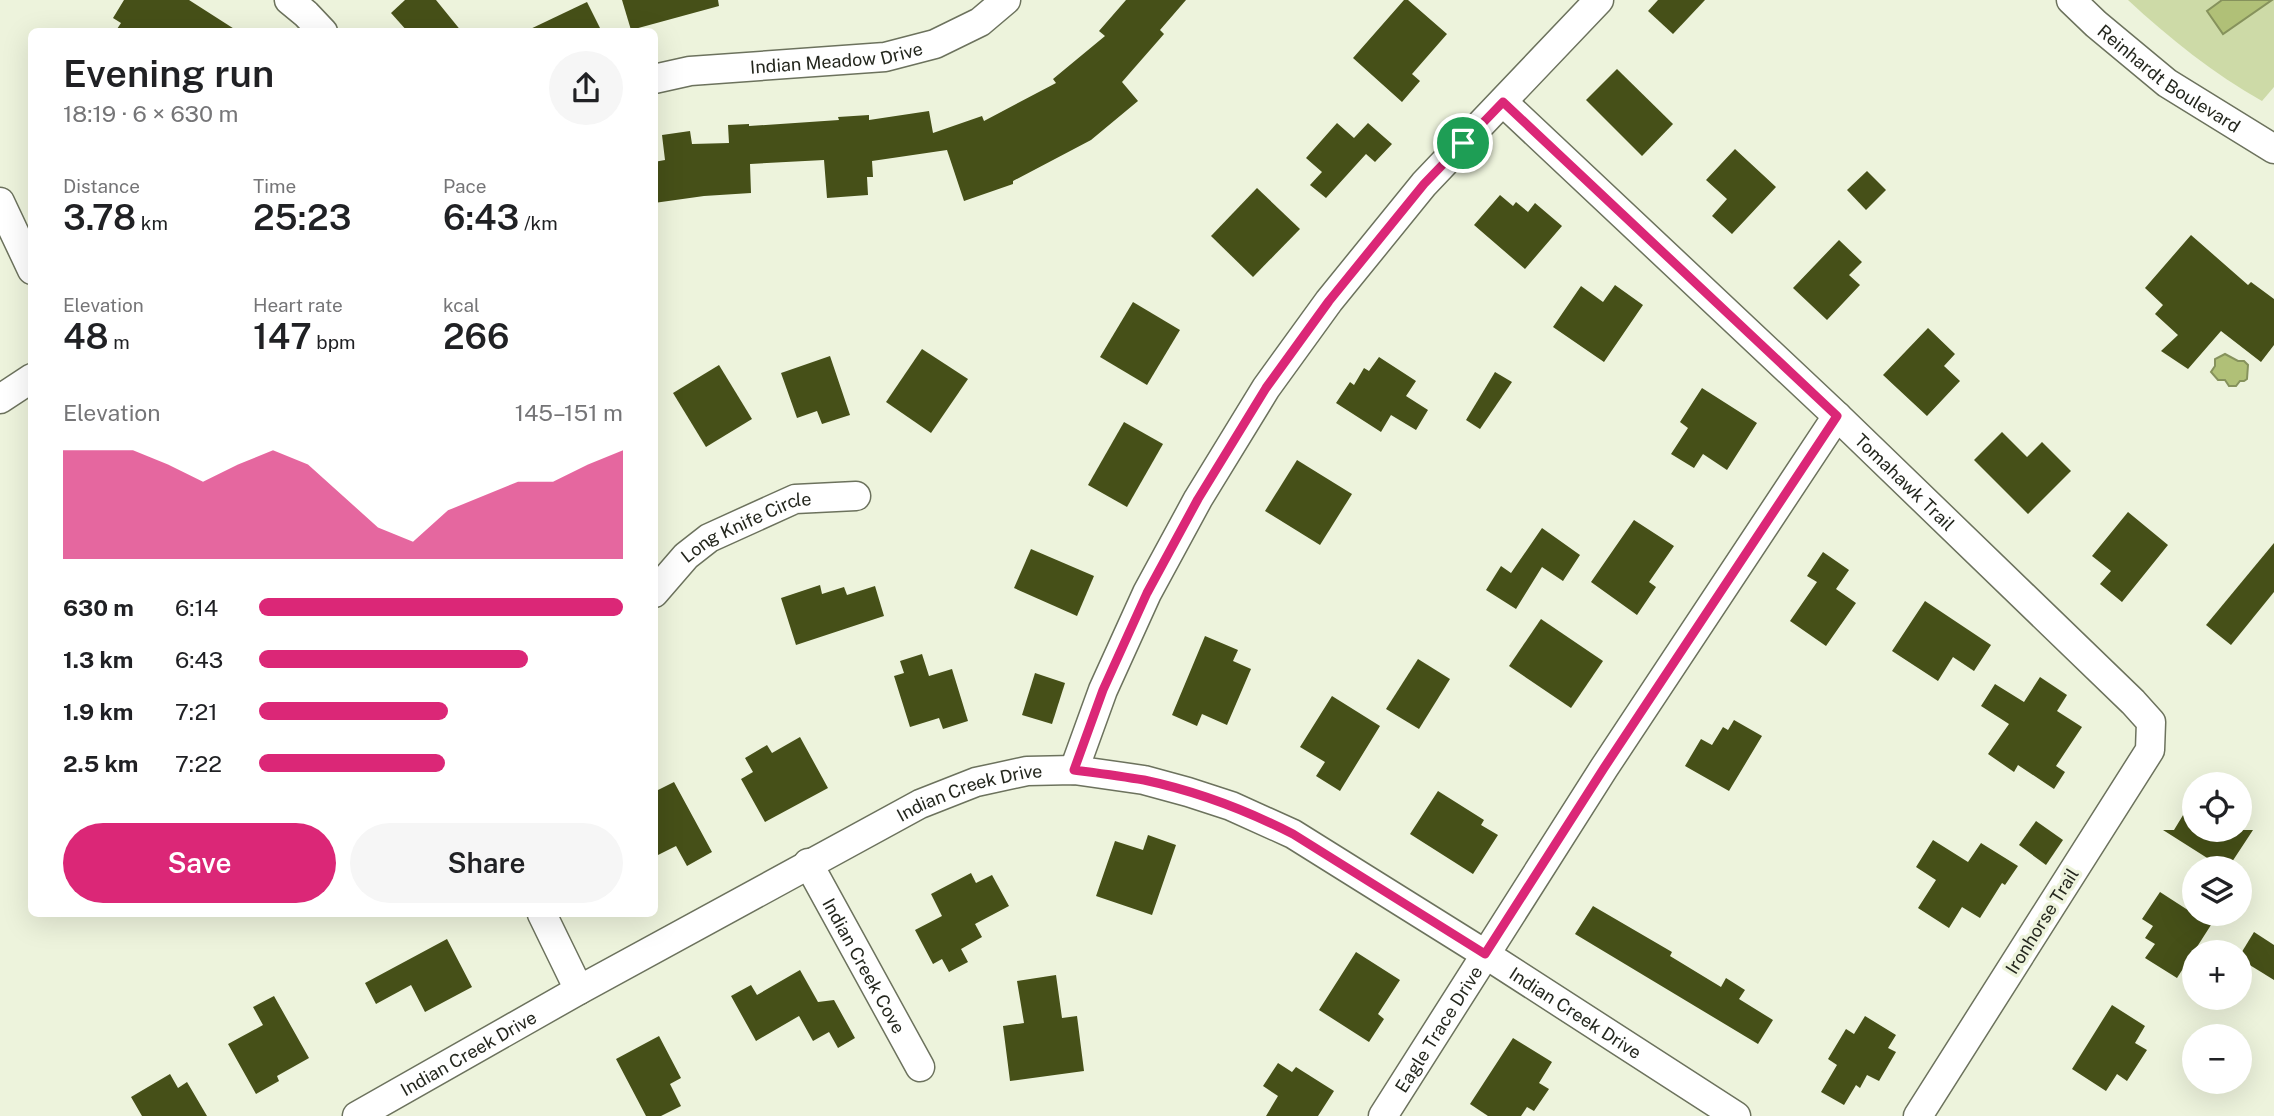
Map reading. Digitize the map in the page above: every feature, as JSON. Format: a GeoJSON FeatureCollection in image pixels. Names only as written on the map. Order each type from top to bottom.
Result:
{"type":"FeatureCollection","features":[{"type":"Feature","properties":{"kind":"street"},"geometry":{"type":"LineString","coordinates":[[289,0],[319,28]]}},
{"type":"Feature","properties":{"kind":"street","name":"Indian Meadow Drive"},"geometry":{"type":"LineString","coordinates":[[658,78],[690,71],[885,57],[935,44],[980,22],[1006,0]]}},
{"type":"Feature","properties":{"kind":"street"},"geometry":{"type":"LineString","coordinates":[[1074,770],[1103,690],[1147,593],[1198,499],[1266,388],[1329,301],[1424,184],[1599,0]]}},
{"type":"Feature","properties":{"kind":"street","name":"Reinhardt Boulevard"},"geometry":{"type":"LineString","coordinates":[[2071,0],[2166,83],[2274,149]]}},
{"type":"Feature","properties":{"kind":"street","name":"Tomahawk Trail"},"geometry":{"type":"LineString","coordinates":[[1503,102],[1837,416],[2151,722]]}},
{"type":"Feature","properties":{"kind":"street"},"geometry":{"type":"LineString","coordinates":[[0,202],[28,262]]}},
{"type":"Feature","properties":{"kind":"street"},"geometry":{"type":"LineString","coordinates":[[0,399],[28,380]]}},
{"type":"Feature","properties":{"kind":"street","name":"Eagle Trace Drive"},"geometry":{"type":"LineString","coordinates":[[1383,1116],[1604,768],[1837,416]]}},
{"type":"Feature","properties":{"kind":"street","name":"Long Knife Circle"},"geometry":{"type":"LineString","coordinates":[[658,588],[686,556],[709,538],[795,499],[856,496]]}},
{"type":"Feature","properties":{"kind":"street","name":"Ironhorse Trail"},"geometry":{"type":"LineString","coordinates":[[1918,1116],[2150,750],[2151,722]]}},
{"type":"Feature","properties":{"kind":"street","name":"Indian Creek Drive"},"geometry":{"type":"LineString","coordinates":[[357,1116],[808,863],[920,804],[976,782],[1027,771],[1074,770],[1144,780],[1188,792],[1231,806],[1293,834],[1736,1116]]}},
{"type":"Feature","properties":{"kind":"street","name":"Indian Creek Cove"},"geometry":{"type":"LineString","coordinates":[[808,863],[920,1067]]}},
{"type":"Feature","properties":{"kind":"street"},"geometry":{"type":"LineString","coordinates":[[543,917],[579,990]]}},
{"type":"Feature","properties":{"kind":"shaded area"},"geometry":{"type":"Polygon","coordinates":[[[2128,0],[2274,0],[2274,87],[2262,101],[2192,55],[2128,0]]]}},
{"type":"Feature","properties":{"kind":"shaded area"},"geometry":{"type":"Polygon","coordinates":[[[2222,0],[2272,0],[2223,34],[2207,11],[2222,0]]]}},
{"type":"Feature","properties":{"kind":"shaded area"},"geometry":{"type":"Polygon","coordinates":[[[2225,354],[2248,365],[2247,379],[2236,386],[2229,386],[2225,380],[2218,380],[2211,372],[2215,359],[2225,354]]]}},
{"type":"Feature","properties":{"kind":"building"},"geometry":{"type":"Polygon","coordinates":[[[124,0],[189,0],[233,28],[118,28],[121,23],[113,18],[124,0]]]}},
{"type":"Feature","properties":{"kind":"building"},"geometry":{"type":"Polygon","coordinates":[[[405,0],[436,0],[459,28],[404,28],[391,13],[405,0]]]}},
{"type":"Feature","properties":{"kind":"building"},"geometry":{"type":"Polygon","coordinates":[[[622,0],[718,0],[719,6],[630,28],[622,0]]]}},
{"type":"Feature","properties":{"kind":"building"},"geometry":{"type":"Polygon","coordinates":[[[1126,0],[1186,0],[1160,30],[1164,34],[1122,82],[1138,101],[1091,140],[1013,181],[1013,184],[964,201],[947,150],[872,161],[873,177],[867,177],[868,195],[827,198],[824,160],[750,164],[751,193],[658,202],[658,161],[665,160],[662,135],[690,131],[692,144],[729,143],[728,125],[839,120],[838,117],[869,115],[869,120],[929,111],[933,133],[982,116],[984,121],[1056,83],[1053,79],[1105,36],[1099,31],[1126,0]]]}},
{"type":"Feature","properties":{"kind":"building"},"geometry":{"type":"Polygon","coordinates":[[[1404,0],[1408,0],[1447,34],[1412,74],[1420,81],[1402,102],[1353,58],[1404,0]]]}},
{"type":"Feature","properties":{"kind":"building"},"geometry":{"type":"Polygon","coordinates":[[[1658,0],[1705,0],[1673,34],[1648,11],[1658,0]]]}},
{"type":"Feature","properties":{"kind":"building"},"geometry":{"type":"Polygon","coordinates":[[[587,2],[600,28],[532,28],[587,2]]]}},
{"type":"Feature","properties":{"kind":"building"},"geometry":{"type":"Polygon","coordinates":[[[1617,69],[1673,124],[1642,156],[1586,100],[1617,69]]]}},
{"type":"Feature","properties":{"kind":"building"},"geometry":{"type":"Polygon","coordinates":[[[1337,123],[1354,138],[1368,123],[1392,144],[1375,162],[1366,154],[1326,198],[1310,185],[1322,172],[1306,158],[1337,123]]]}},
{"type":"Feature","properties":{"kind":"building"},"geometry":{"type":"Polygon","coordinates":[[[1735,149],[1776,187],[1732,234],[1712,216],[1727,199],[1706,180],[1735,149]]]}},
{"type":"Feature","properties":{"kind":"building"},"geometry":{"type":"Polygon","coordinates":[[[1867,171],[1886,190],[1866,210],[1847,190],[1867,171]]]}},
{"type":"Feature","properties":{"kind":"building"},"geometry":{"type":"Polygon","coordinates":[[[1257,188],[1300,229],[1253,277],[1211,236],[1257,188]]]}},
{"type":"Feature","properties":{"kind":"building"},"geometry":{"type":"Polygon","coordinates":[[[1500,195],[1513,206],[1516,202],[1528,212],[1535,203],[1562,226],[1525,269],[1474,225],[1500,195]]]}},
{"type":"Feature","properties":{"kind":"building"},"geometry":{"type":"Polygon","coordinates":[[[2191,235],[2248,285],[2251,282],[2274,299],[2274,345],[2261,362],[2221,331],[2188,369],[2161,351],[2178,335],[2155,314],[2163,305],[2145,288],[2191,235]]]}},
{"type":"Feature","properties":{"kind":"building"},"geometry":{"type":"Polygon","coordinates":[[[1839,240],[1862,262],[1849,275],[1860,285],[1827,320],[1793,288],[1839,240]]]}},
{"type":"Feature","properties":{"kind":"building"},"geometry":{"type":"Polygon","coordinates":[[[1615,285],[1643,305],[1604,362],[1553,327],[1581,286],[1603,302],[1615,285]]]}},
{"type":"Feature","properties":{"kind":"building"},"geometry":{"type":"Polygon","coordinates":[[[1133,302],[1180,330],[1147,385],[1100,357],[1133,302]]]}},
{"type":"Feature","properties":{"kind":"building"},"geometry":{"type":"Polygon","coordinates":[[[1928,328],[1955,354],[1944,366],[1960,381],[1927,416],[1883,375],[1928,328]]]}},
{"type":"Feature","properties":{"kind":"building"},"geometry":{"type":"Polygon","coordinates":[[[922,349],[968,379],[931,433],[886,402],[922,349]]]}},
{"type":"Feature","properties":{"kind":"building"},"geometry":{"type":"Polygon","coordinates":[[[830,356],[850,415],[822,424],[817,411],[797,418],[781,373],[830,356]]]}},
{"type":"Feature","properties":{"kind":"building"},"geometry":{"type":"Polygon","coordinates":[[[1379,357],[1416,381],[1406,396],[1428,410],[1416,430],[1391,415],[1381,432],[1336,403],[1350,382],[1354,385],[1364,368],[1369,371],[1379,357]]]}},
{"type":"Feature","properties":{"kind":"building"},"geometry":{"type":"Polygon","coordinates":[[[719,365],[752,419],[706,447],[673,393],[719,365]]]}},
{"type":"Feature","properties":{"kind":"building"},"geometry":{"type":"Polygon","coordinates":[[[1495,372],[1512,382],[1480,429],[1466,420],[1495,372]]]}},
{"type":"Feature","properties":{"kind":"building"},"geometry":{"type":"Polygon","coordinates":[[[1702,388],[1757,423],[1727,470],[1703,454],[1694,468],[1671,454],[1688,428],[1680,422],[1702,388]]]}},
{"type":"Feature","properties":{"kind":"building"},"geometry":{"type":"Polygon","coordinates":[[[1124,422],[1163,444],[1127,507],[1088,485],[1124,422]]]}},
{"type":"Feature","properties":{"kind":"building"},"geometry":{"type":"Polygon","coordinates":[[[2002,432],[2027,457],[2042,442],[2071,471],[2028,514],[1974,460],[2002,432]]]}},
{"type":"Feature","properties":{"kind":"building"},"geometry":{"type":"Polygon","coordinates":[[[1297,460],[1352,494],[1320,545],[1265,511],[1297,460]]]}},
{"type":"Feature","properties":{"kind":"building"},"geometry":{"type":"Polygon","coordinates":[[[2128,512],[2168,545],[2122,602],[2100,584],[2111,571],[2092,556],[2128,512]]]}},
{"type":"Feature","properties":{"kind":"building"},"geometry":{"type":"Polygon","coordinates":[[[1634,520],[1674,546],[1649,582],[1656,587],[1637,615],[1591,582],[1634,520]]]}},
{"type":"Feature","properties":{"kind":"building"},"geometry":{"type":"Polygon","coordinates":[[[1542,528],[1580,555],[1563,581],[1542,567],[1516,609],[1486,590],[1501,566],[1511,573],[1542,528]]]}},
{"type":"Feature","properties":{"kind":"building"},"geometry":{"type":"Polygon","coordinates":[[[2274,543],[2274,592],[2231,645],[2206,625],[2274,543]]]}},
{"type":"Feature","properties":{"kind":"building"},"geometry":{"type":"Polygon","coordinates":[[[1031,549],[1094,576],[1077,616],[1014,588],[1031,549]]]}},
{"type":"Feature","properties":{"kind":"building"},"geometry":{"type":"Polygon","coordinates":[[[1823,552],[1849,570],[1836,589],[1856,603],[1826,646],[1790,621],[1817,582],[1807,576],[1823,552]]]}},
{"type":"Feature","properties":{"kind":"building"},"geometry":{"type":"Polygon","coordinates":[[[820,585],[822,594],[844,587],[847,595],[875,586],[884,616],[796,645],[781,598],[820,585]]]}},
{"type":"Feature","properties":{"kind":"building"},"geometry":{"type":"Polygon","coordinates":[[[1925,601],[1991,645],[1974,671],[1953,657],[1938,681],[1892,651],[1925,601]]]}},
{"type":"Feature","properties":{"kind":"building"},"geometry":{"type":"Polygon","coordinates":[[[1541,619],[1603,661],[1571,708],[1509,666],[1541,619]]]}},
{"type":"Feature","properties":{"kind":"building"},"geometry":{"type":"Polygon","coordinates":[[[1205,636],[1238,650],[1233,661],[1251,669],[1227,725],[1202,714],[1197,726],[1172,715],[1205,636]]]}},
{"type":"Feature","properties":{"kind":"building"},"geometry":{"type":"Polygon","coordinates":[[[922,654],[929,676],[952,669],[968,721],[943,729],[939,718],[910,727],[894,676],[904,673],[900,661],[922,654]]]}},
{"type":"Feature","properties":{"kind":"building"},"geometry":{"type":"Polygon","coordinates":[[[1418,659],[1450,679],[1419,729],[1386,709],[1418,659]]]}},
{"type":"Feature","properties":{"kind":"building"},"geometry":{"type":"Polygon","coordinates":[[[1035,673],[1065,683],[1052,724],[1022,715],[1035,673]]]}},
{"type":"Feature","properties":{"kind":"building"},"geometry":{"type":"Polygon","coordinates":[[[2040,677],[2067,695],[2057,711],[2082,727],[2056,766],[2065,772],[2054,789],[2018,765],[2014,772],[1988,754],[2009,724],[1981,706],[1995,684],[2024,702],[2040,677]]]}},
{"type":"Feature","properties":{"kind":"building"},"geometry":{"type":"Polygon","coordinates":[[[1332,696],[1380,726],[1340,791],[1316,776],[1325,762],[1300,747],[1332,696]]]}},
{"type":"Feature","properties":{"kind":"building"},"geometry":{"type":"Polygon","coordinates":[[[1734,720],[1762,736],[1729,791],[1685,766],[1701,739],[1712,745],[1723,727],[1728,730],[1734,720]]]}},
{"type":"Feature","properties":{"kind":"building"},"geometry":{"type":"Polygon","coordinates":[[[800,737],[828,788],[765,822],[741,779],[753,772],[745,758],[767,745],[772,753],[800,737]]]}},
{"type":"Feature","properties":{"kind":"building"},"geometry":{"type":"Polygon","coordinates":[[[674,782],[712,852],[687,866],[676,846],[658,855],[658,790],[674,782]]]}},
{"type":"Feature","properties":{"kind":"building"},"geometry":{"type":"Polygon","coordinates":[[[1438,791],[1484,820],[1481,825],[1498,835],[1473,874],[1410,834],[1438,791]]]}},
{"type":"Feature","properties":{"kind":"building"},"geometry":{"type":"Polygon","coordinates":[[[2182,817],[2182,842],[2245,842],[2236,856],[2204,856],[2163,830],[2174,830],[2182,817]]]}},
{"type":"Feature","properties":{"kind":"building"},"geometry":{"type":"Polygon","coordinates":[[[2036,821],[2063,840],[2046,865],[2019,845],[2036,821]]]}},
{"type":"Feature","properties":{"kind":"building"},"geometry":{"type":"Polygon","coordinates":[[[1148,835],[1176,845],[1152,915],[1096,896],[1115,841],[1143,850],[1148,835]]]}},
{"type":"Feature","properties":{"kind":"building"},"geometry":{"type":"Polygon","coordinates":[[[1933,840],[1968,862],[1981,843],[2018,866],[2005,885],[2002,883],[1980,918],[1962,907],[1949,928],[1918,908],[1936,880],[1916,867],[1933,840]]]}},
{"type":"Feature","properties":{"kind":"building"},"geometry":{"type":"Polygon","coordinates":[[[971,873],[976,883],[992,875],[1009,906],[975,924],[982,937],[961,949],[968,962],[949,972],[942,959],[933,964],[915,930],[942,916],[931,894],[971,873]]]}},
{"type":"Feature","properties":{"kind":"building"},"geometry":{"type":"Polygon","coordinates":[[[2160,892],[2182,906],[2182,926],[2210,926],[2201,940],[2182,940],[2182,970],[2177,978],[2145,958],[2155,944],[2145,938],[2153,926],[2142,919],[2160,892]]]}},
{"type":"Feature","properties":{"kind":"building"},"geometry":{"type":"Polygon","coordinates":[[[1593,906],[1672,952],[1670,956],[1721,987],[1726,978],[1745,990],[1739,999],[1773,1020],[1758,1044],[1575,934],[1593,906]]]}},
{"type":"Feature","properties":{"kind":"building"},"geometry":{"type":"Polygon","coordinates":[[[2254,932],[2274,945],[2274,980],[2252,966],[2252,940],[2249,940],[2254,932]]]}},
{"type":"Feature","properties":{"kind":"building"},"geometry":{"type":"Polygon","coordinates":[[[447,939],[472,987],[425,1012],[411,985],[376,1004],[365,983],[447,939]]]}},
{"type":"Feature","properties":{"kind":"building"},"geometry":{"type":"Polygon","coordinates":[[[1356,952],[1400,980],[1378,1014],[1384,1019],[1369,1042],[1319,1010],[1356,952]]]}},
{"type":"Feature","properties":{"kind":"building"},"geometry":{"type":"Polygon","coordinates":[[[800,970],[818,1002],[834,1000],[855,1038],[838,1048],[829,1032],[813,1041],[799,1016],[756,1041],[731,996],[751,985],[757,995],[800,970]]]}},
{"type":"Feature","properties":{"kind":"building"},"geometry":{"type":"Polygon","coordinates":[[[1056,975],[1062,1018],[1077,1016],[1084,1071],[1010,1081],[1003,1026],[1024,1023],[1017,981],[1056,975]]]}},
{"type":"Feature","properties":{"kind":"building"},"geometry":{"type":"Polygon","coordinates":[[[274,996],[309,1058],[277,1076],[279,1081],[256,1094],[228,1044],[263,1025],[253,1007],[274,996]]]}},
{"type":"Feature","properties":{"kind":"building"},"geometry":{"type":"Polygon","coordinates":[[[2112,1005],[2145,1026],[2135,1043],[2147,1050],[2127,1081],[2117,1074],[2106,1091],[2072,1069],[2112,1005]]]}},
{"type":"Feature","properties":{"kind":"building"},"geometry":{"type":"Polygon","coordinates":[[[1865,1016],[1896,1035],[1888,1048],[1896,1052],[1879,1081],[1867,1075],[1860,1088],[1856,1085],[1844,1105],[1821,1092],[1837,1065],[1828,1059],[1846,1029],[1854,1034],[1865,1016]]]}},
{"type":"Feature","properties":{"kind":"building"},"geometry":{"type":"Polygon","coordinates":[[[659,1036],[681,1078],[670,1084],[681,1106],[661,1116],[646,1116],[616,1059],[659,1036]]]}},
{"type":"Feature","properties":{"kind":"building"},"geometry":{"type":"Polygon","coordinates":[[[1513,1038],[1552,1062],[1539,1083],[1549,1089],[1534,1111],[1527,1107],[1521,1116],[1488,1116],[1470,1104],[1513,1038]]]}},
{"type":"Feature","properties":{"kind":"building"},"geometry":{"type":"Polygon","coordinates":[[[1278,1063],[1292,1072],[1296,1067],[1334,1091],[1318,1116],[1266,1116],[1278,1096],[1263,1086],[1278,1063]]]}},
{"type":"Feature","properties":{"kind":"building"},"geometry":{"type":"Polygon","coordinates":[[[170,1074],[178,1088],[187,1082],[207,1116],[142,1116],[131,1097],[170,1074]]]}},
{"type":"Feature","properties":{"kind":"route"},"geometry":{"type":"LineString","coordinates":[[1503,102],[1837,416],[1604,768],[1485,954],[1273,824],[1231,806],[1144,780],[1074,770],[1103,690],[1147,593],[1198,499],[1266,388],[1329,301],[1424,184],[1463,143],[1503,102]]}}]}
